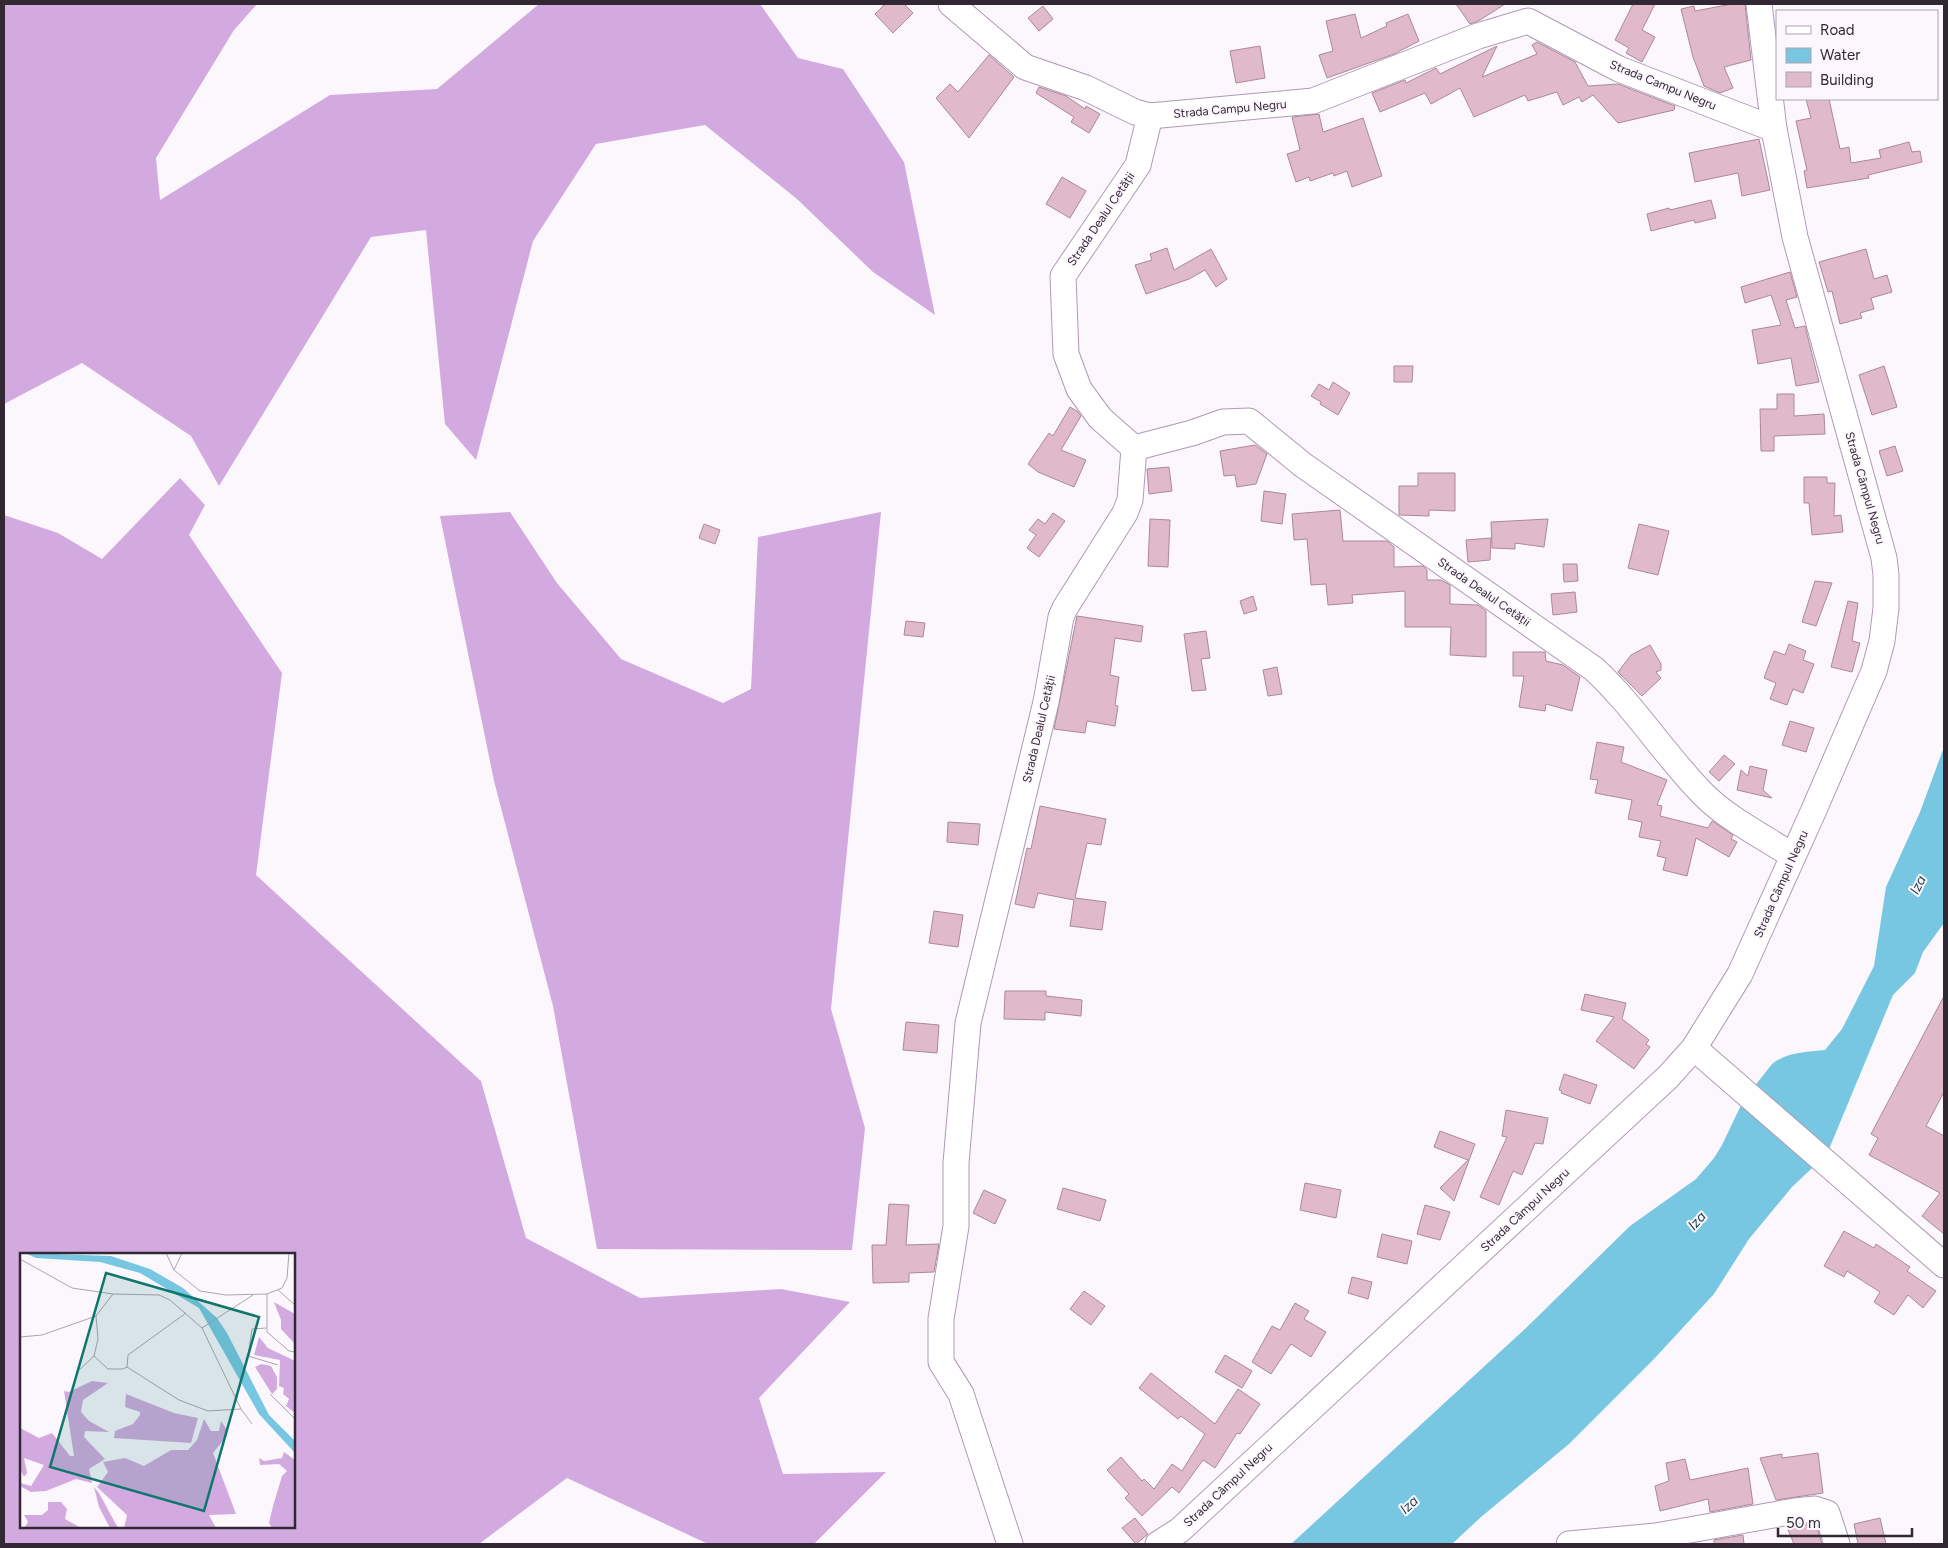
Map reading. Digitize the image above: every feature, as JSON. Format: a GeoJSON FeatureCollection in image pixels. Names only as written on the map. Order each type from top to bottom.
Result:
{"type":"FeatureCollection","features":[{"type":"Feature","properties":{"kind":"street","name":"Strada Campu Negru"},"geometry":{"type":"LineString","coordinates":[[951,4],[1025,67],[1086,88],[1135,112],[1150,116],[1313,101],[1478,36],[1522,12],[1619,69],[1774,129]]}},
{"type":"Feature","properties":{"kind":"street","name":"Strada Câmpul Negru"},"geometry":{"type":"LineString","coordinates":[[1158,1544],[1180,1530],[1668,1077],[1694,1048],[1740,974],[1874,671],[1882,641],[1887,592],[1880,539],[1795,237],[1774,129],[1759,4]]}},
{"type":"Feature","properties":{"kind":"street","name":"Strada Dealul Cetății"},"geometry":{"type":"LineString","coordinates":[[1134,448],[1100,418],[1079,389],[1066,354],[1063,276],[1138,164],[1150,116]]}},
{"type":"Feature","properties":{"kind":"street","name":"Strada Dealul Cetății"},"geometry":{"type":"LineString","coordinates":[[1134,448],[1192,433],[1223,422],[1249,422],[1303,465],[1594,669],[1628,704],[1669,758],[1703,795],[1718,807],[1793,856]]}},
{"type":"Feature","properties":{"kind":"street","name":"Strada Dealul Cetății"},"geometry":{"type":"LineString","coordinates":[[1010,1544],[961,1394],[941,1362],[941,1319],[956,1226],[956,1163],[968,1024],[1046,702],[1061,617],[1125,513],[1130,500],[1134,448]]}},
{"type":"Feature","properties":{"kind":"street"},"geometry":{"type":"LineString","coordinates":[[1694,1048],[1944,1265]]}},
{"type":"Feature","properties":{"kind":"street"},"geometry":{"type":"LineString","coordinates":[[1568,1544],[1656,1536],[1815,1509],[1827,1513],[1837,1544]]}},
{"type":"Feature","properties":{"kind":"shaded area"},"geometry":{"type":"Polygon","coordinates":[[[4,4],[257,4],[234,30],[156,158],[160,200],[330,95],[437,89],[539,4],[760,4],[798,58],[843,69],[904,162],[935,315],[873,272],[797,199],[705,125],[596,144],[533,241],[476,460],[445,424],[426,230],[371,237],[219,486],[191,436],[82,363],[4,404],[4,4]]]}},
{"type":"Feature","properties":{"kind":"shaded area"},"geometry":{"type":"Polygon","coordinates":[[[180,478],[205,505],[189,535],[282,673],[256,875],[481,1081],[526,1238],[640,1298],[781,1289],[850,1302],[759,1398],[783,1474],[886,1472],[814,1544],[708,1544],[567,1478],[479,1544],[4,1544],[4,515],[58,533],[102,559],[180,478]]]}},
{"type":"Feature","properties":{"kind":"shaded area"},"geometry":{"type":"Polygon","coordinates":[[[510,512],[557,583],[621,659],[723,703],[751,689],[758,537],[881,512],[831,1009],[865,1128],[852,1250],[597,1249],[553,1006],[494,781],[440,516],[510,512]]]}},
{"type":"Feature","properties":{"kind":"water","name":"Iza"},"geometry":{"type":"Polygon","coordinates":[[[1944,747],[1944,923],[1923,952],[1915,973],[1893,995],[1827,1154],[1792,1187],[1749,1239],[1714,1294],[1654,1359],[1569,1444],[1481,1517],[1452,1544],[1291,1544],[1526,1328],[1630,1226],[1696,1179],[1714,1158],[1722,1145],[1743,1101],[1772,1064],[1790,1055],[1825,1050],[1842,1029],[1874,966],[1886,887],[1920,812],[1944,747]]]}},
{"type":"Feature","properties":{"kind":"building"},"geometry":{"type":"Polygon","coordinates":[[[885,4],[904,4],[913,13],[893,33],[875,14],[885,4]]]}},
{"type":"Feature","properties":{"kind":"building"},"geometry":{"type":"Polygon","coordinates":[[[1456,4],[1505,4],[1470,24],[1456,4]]]}},
{"type":"Feature","properties":{"kind":"building"},"geometry":{"type":"Polygon","coordinates":[[[1633,4],[1655,4],[1642,30],[1655,37],[1642,62],[1626,53],[1629,48],[1615,40],[1633,4]]]}},
{"type":"Feature","properties":{"kind":"building"},"geometry":{"type":"Polygon","coordinates":[[[1732,4],[1745,4],[1751,60],[1724,67],[1733,88],[1720,93],[1704,86],[1693,57],[1681,9],[1694,6],[1695,11],[1732,4]]]}},
{"type":"Feature","properties":{"kind":"building"},"geometry":{"type":"Polygon","coordinates":[[[1043,6],[1053,19],[1039,31],[1028,18],[1043,6]]]}},
{"type":"Feature","properties":{"kind":"building"},"geometry":{"type":"Polygon","coordinates":[[[1355,14],[1361,38],[1387,26],[1386,23],[1408,14],[1419,41],[1394,54],[1327,78],[1319,55],[1333,51],[1326,21],[1355,14]]]}},
{"type":"Feature","properties":{"kind":"building"},"geometry":{"type":"Polygon","coordinates":[[[1537,42],[1575,62],[1588,86],[1618,84],[1675,106],[1674,110],[1618,123],[1593,95],[1582,102],[1579,97],[1563,105],[1557,92],[1528,101],[1525,95],[1474,117],[1460,88],[1431,104],[1425,93],[1380,112],[1372,93],[1405,80],[1406,83],[1436,68],[1440,74],[1497,46],[1482,77],[1537,54],[1532,45],[1537,42]]]}},
{"type":"Feature","properties":{"kind":"building"},"geometry":{"type":"Polygon","coordinates":[[[1260,46],[1265,78],[1236,83],[1230,51],[1260,46]]]}},
{"type":"Feature","properties":{"kind":"building"},"geometry":{"type":"Polygon","coordinates":[[[989,55],[1014,77],[969,138],[936,98],[950,84],[958,92],[989,55]]]}},
{"type":"Feature","properties":{"kind":"building"},"geometry":{"type":"Polygon","coordinates":[[[1039,87],[1066,96],[1085,109],[1086,106],[1100,114],[1089,133],[1071,122],[1074,117],[1036,93],[1039,87]]]}},
{"type":"Feature","properties":{"kind":"building"},"geometry":{"type":"Polygon","coordinates":[[[1806,100],[1829,100],[1840,149],[1849,147],[1851,163],[1881,158],[1879,150],[1909,142],[1912,152],[1920,151],[1922,162],[1868,175],[1869,178],[1807,188],[1804,171],[1807,170],[1796,121],[1811,118],[1806,100]]]}},
{"type":"Feature","properties":{"kind":"building"},"geometry":{"type":"Polygon","coordinates":[[[1319,114],[1323,132],[1363,118],[1382,176],[1352,187],[1347,171],[1334,176],[1333,173],[1310,181],[1309,177],[1296,182],[1287,154],[1300,150],[1292,117],[1319,114]]]}},
{"type":"Feature","properties":{"kind":"building"},"geometry":{"type":"Polygon","coordinates":[[[1759,139],[1770,190],[1742,196],[1738,173],[1695,182],[1689,153],[1759,139]]]}},
{"type":"Feature","properties":{"kind":"building"},"geometry":{"type":"Polygon","coordinates":[[[1062,177],[1086,191],[1070,218],[1046,204],[1062,177]]]}},
{"type":"Feature","properties":{"kind":"building"},"geometry":{"type":"Polygon","coordinates":[[[1711,200],[1716,218],[1695,223],[1694,220],[1651,231],[1647,214],[1711,200]]]}},
{"type":"Feature","properties":{"kind":"building"},"geometry":{"type":"Polygon","coordinates":[[[1167,248],[1174,270],[1211,249],[1227,279],[1216,287],[1205,270],[1189,279],[1146,294],[1135,265],[1152,260],[1150,254],[1167,248]]]}},
{"type":"Feature","properties":{"kind":"building"},"geometry":{"type":"Polygon","coordinates":[[[1866,249],[1874,279],[1887,275],[1892,292],[1871,298],[1874,309],[1860,313],[1862,318],[1840,324],[1832,291],[1828,292],[1819,262],[1866,249]]]}},
{"type":"Feature","properties":{"kind":"building"},"geometry":{"type":"Polygon","coordinates":[[[1790,272],[1797,297],[1786,300],[1795,328],[1805,326],[1819,382],[1796,386],[1791,358],[1758,364],[1752,330],[1781,325],[1771,295],[1745,303],[1741,287],[1790,272]]]}},
{"type":"Feature","properties":{"kind":"building"},"geometry":{"type":"Polygon","coordinates":[[[1394,366],[1413,366],[1412,382],[1394,382],[1394,366]]]}},
{"type":"Feature","properties":{"kind":"building"},"geometry":{"type":"Polygon","coordinates":[[[1884,366],[1897,407],[1872,415],[1859,375],[1884,366]]]}},
{"type":"Feature","properties":{"kind":"building"},"geometry":{"type":"Polygon","coordinates":[[[1333,382],[1350,393],[1338,415],[1311,396],[1319,384],[1329,390],[1333,382]]]}},
{"type":"Feature","properties":{"kind":"building"},"geometry":{"type":"Polygon","coordinates":[[[1777,394],[1794,394],[1794,416],[1824,414],[1825,434],[1774,436],[1774,451],[1761,451],[1760,409],[1777,409],[1777,394]]]}},
{"type":"Feature","properties":{"kind":"building"},"geometry":{"type":"Polygon","coordinates":[[[1070,407],[1081,416],[1061,450],[1086,460],[1074,487],[1038,472],[1028,464],[1049,433],[1053,436],[1070,407]]]}},
{"type":"Feature","properties":{"kind":"building"},"geometry":{"type":"Polygon","coordinates":[[[1255,445],[1267,454],[1256,484],[1237,487],[1235,475],[1224,476],[1220,451],[1255,445]]]}},
{"type":"Feature","properties":{"kind":"building"},"geometry":{"type":"Polygon","coordinates":[[[1895,446],[1903,471],[1887,476],[1879,451],[1895,446]]]}},
{"type":"Feature","properties":{"kind":"building"},"geometry":{"type":"Polygon","coordinates":[[[1169,467],[1172,491],[1149,494],[1147,469],[1169,467]]]}},
{"type":"Feature","properties":{"kind":"building"},"geometry":{"type":"Polygon","coordinates":[[[1418,473],[1455,473],[1455,511],[1429,510],[1429,516],[1399,515],[1399,486],[1418,486],[1418,473]]]}},
{"type":"Feature","properties":{"kind":"building"},"geometry":{"type":"Polygon","coordinates":[[[1804,477],[1827,477],[1827,483],[1835,483],[1834,516],[1841,515],[1843,532],[1812,535],[1809,503],[1804,503],[1804,477]]]}},
{"type":"Feature","properties":{"kind":"building"},"geometry":{"type":"Polygon","coordinates":[[[1264,491],[1286,494],[1282,524],[1261,521],[1264,491]]]}},
{"type":"Feature","properties":{"kind":"building"},"geometry":{"type":"Polygon","coordinates":[[[1340,510],[1343,541],[1387,541],[1394,547],[1394,567],[1423,566],[1427,570],[1427,580],[1441,580],[1450,585],[1450,604],[1478,605],[1486,611],[1486,657],[1450,655],[1451,627],[1405,627],[1405,591],[1352,595],[1353,603],[1328,605],[1326,584],[1311,585],[1307,539],[1294,540],[1292,514],[1340,510]]]}},
{"type":"Feature","properties":{"kind":"building"},"geometry":{"type":"Polygon","coordinates":[[[1053,513],[1065,521],[1039,557],[1027,548],[1036,535],[1029,530],[1038,519],[1045,524],[1053,513]]]}},
{"type":"Feature","properties":{"kind":"building"},"geometry":{"type":"Polygon","coordinates":[[[1150,519],[1170,520],[1168,567],[1148,566],[1150,519]]]}},
{"type":"Feature","properties":{"kind":"building"},"geometry":{"type":"Polygon","coordinates":[[[1548,519],[1544,547],[1515,543],[1515,549],[1492,548],[1491,522],[1548,519]]]}},
{"type":"Feature","properties":{"kind":"building"},"geometry":{"type":"Polygon","coordinates":[[[704,524],[720,530],[715,544],[699,538],[704,524]]]}},
{"type":"Feature","properties":{"kind":"building"},"geometry":{"type":"Polygon","coordinates":[[[1639,524],[1669,531],[1658,575],[1628,568],[1639,524]]]}},
{"type":"Feature","properties":{"kind":"building"},"geometry":{"type":"Polygon","coordinates":[[[1491,538],[1490,560],[1468,562],[1466,540],[1491,538]]]}},
{"type":"Feature","properties":{"kind":"building"},"geometry":{"type":"Polygon","coordinates":[[[1563,564],[1577,564],[1578,581],[1564,582],[1563,564]]]}},
{"type":"Feature","properties":{"kind":"building"},"geometry":{"type":"Polygon","coordinates":[[[1815,581],[1832,583],[1816,626],[1802,622],[1815,581]]]}},
{"type":"Feature","properties":{"kind":"building"},"geometry":{"type":"Polygon","coordinates":[[[1575,592],[1577,612],[1553,615],[1551,594],[1575,592]]]}},
{"type":"Feature","properties":{"kind":"building"},"geometry":{"type":"Polygon","coordinates":[[[1253,596],[1257,610],[1244,614],[1240,601],[1253,596]]]}},
{"type":"Feature","properties":{"kind":"building"},"geometry":{"type":"Polygon","coordinates":[[[1848,601],[1858,603],[1852,641],[1860,643],[1852,672],[1831,667],[1848,601]]]}},
{"type":"Feature","properties":{"kind":"building"},"geometry":{"type":"Polygon","coordinates":[[[1077,616],[1143,626],[1141,642],[1115,638],[1110,675],[1119,677],[1115,705],[1118,706],[1115,726],[1087,721],[1085,733],[1054,729],[1077,616]]]}},
{"type":"Feature","properties":{"kind":"building"},"geometry":{"type":"Polygon","coordinates":[[[906,621],[925,623],[923,637],[904,635],[906,621]]]}},
{"type":"Feature","properties":{"kind":"building"},"geometry":{"type":"Polygon","coordinates":[[[1206,631],[1210,658],[1201,659],[1206,690],[1192,691],[1184,634],[1206,631]]]}},
{"type":"Feature","properties":{"kind":"building"},"geometry":{"type":"Polygon","coordinates":[[[1789,644],[1806,651],[1803,660],[1814,664],[1803,693],[1793,689],[1787,705],[1770,699],[1776,683],[1764,678],[1774,651],[1785,655],[1789,644]]]}},
{"type":"Feature","properties":{"kind":"building"},"geometry":{"type":"Polygon","coordinates":[[[1650,645],[1661,664],[1661,670],[1656,672],[1661,678],[1642,696],[1618,672],[1631,655],[1650,645]]]}},
{"type":"Feature","properties":{"kind":"building"},"geometry":{"type":"Polygon","coordinates":[[[1513,652],[1545,652],[1546,661],[1563,665],[1580,677],[1572,711],[1546,704],[1545,711],[1519,707],[1524,676],[1513,676],[1513,652]]]}},
{"type":"Feature","properties":{"kind":"building"},"geometry":{"type":"Polygon","coordinates":[[[1277,667],[1282,694],[1268,696],[1263,670],[1277,667]]]}},
{"type":"Feature","properties":{"kind":"building"},"geometry":{"type":"Polygon","coordinates":[[[1790,721],[1814,728],[1806,752],[1782,745],[1790,721]]]}},
{"type":"Feature","properties":{"kind":"building"},"geometry":{"type":"Polygon","coordinates":[[[1597,742],[1624,747],[1621,762],[1667,780],[1657,805],[1662,806],[1660,816],[1708,828],[1712,821],[1733,835],[1731,839],[1737,842],[1729,857],[1696,838],[1687,876],[1663,870],[1666,858],[1657,856],[1661,841],[1639,837],[1642,822],[1628,819],[1632,800],[1595,793],[1598,780],[1590,779],[1597,742]]]}},
{"type":"Feature","properties":{"kind":"building"},"geometry":{"type":"Polygon","coordinates":[[[1724,755],[1735,764],[1719,781],[1709,772],[1724,755]]]}},
{"type":"Feature","properties":{"kind":"building"},"geometry":{"type":"Polygon","coordinates":[[[1750,766],[1767,770],[1763,790],[1772,798],[1737,790],[1741,770],[1748,776],[1750,766]]]}},
{"type":"Feature","properties":{"kind":"building"},"geometry":{"type":"Polygon","coordinates":[[[1040,806],[1106,819],[1101,845],[1087,843],[1075,898],[1106,902],[1102,930],[1070,926],[1074,900],[1038,893],[1034,908],[1015,904],[1027,848],[1031,849],[1040,806]]]}},
{"type":"Feature","properties":{"kind":"building"},"geometry":{"type":"Polygon","coordinates":[[[948,822],[980,824],[978,845],[947,842],[948,822]]]}},
{"type":"Feature","properties":{"kind":"building"},"geometry":{"type":"Polygon","coordinates":[[[934,911],[963,915],[958,947],[929,943],[934,911]]]}},
{"type":"Feature","properties":{"kind":"building"},"geometry":{"type":"Polygon","coordinates":[[[1005,991],[1046,991],[1046,996],[1082,1000],[1081,1016],[1045,1012],[1045,1020],[1004,1019],[1005,991]]]}},
{"type":"Feature","properties":{"kind":"building"},"geometry":{"type":"Polygon","coordinates":[[[1585,994],[1626,1003],[1622,1019],[1649,1040],[1646,1044],[1650,1047],[1634,1069],[1596,1041],[1614,1017],[1581,1010],[1585,994]]]}},
{"type":"Feature","properties":{"kind":"building"},"geometry":{"type":"Polygon","coordinates":[[[1944,996],[1944,1092],[1926,1126],[1944,1136],[1944,1234],[1922,1216],[1940,1193],[1869,1155],[1878,1138],[1871,1134],[1944,996]]]}},
{"type":"Feature","properties":{"kind":"building"},"geometry":{"type":"Polygon","coordinates":[[[906,1022],[939,1025],[937,1053],[903,1050],[906,1022]]]}},
{"type":"Feature","properties":{"kind":"building"},"geometry":{"type":"Polygon","coordinates":[[[1564,1074],[1597,1085],[1590,1104],[1561,1093],[1562,1091],[1559,1090],[1564,1074]]]}},
{"type":"Feature","properties":{"kind":"building"},"geometry":{"type":"Polygon","coordinates":[[[1506,1110],[1548,1118],[1543,1144],[1535,1143],[1522,1175],[1513,1171],[1499,1205],[1480,1197],[1507,1137],[1502,1136],[1506,1110]]]}},
{"type":"Feature","properties":{"kind":"building"},"geometry":{"type":"Polygon","coordinates":[[[1440,1131],[1475,1144],[1454,1201],[1440,1188],[1468,1160],[1434,1147],[1440,1131]]]}},
{"type":"Feature","properties":{"kind":"building"},"geometry":{"type":"Polygon","coordinates":[[[1305,1183],[1341,1190],[1336,1218],[1300,1210],[1305,1183]]]}},
{"type":"Feature","properties":{"kind":"building"},"geometry":{"type":"Polygon","coordinates":[[[1063,1188],[1106,1200],[1100,1221],[1057,1209],[1063,1188]]]}},
{"type":"Feature","properties":{"kind":"building"},"geometry":{"type":"Polygon","coordinates":[[[984,1190],[1006,1200],[995,1224],[973,1213],[984,1190]]]}},
{"type":"Feature","properties":{"kind":"building"},"geometry":{"type":"Polygon","coordinates":[[[889,1204],[909,1205],[906,1245],[939,1244],[934,1272],[909,1273],[909,1282],[873,1283],[872,1245],[886,1245],[889,1204]]]}},
{"type":"Feature","properties":{"kind":"building"},"geometry":{"type":"Polygon","coordinates":[[[1425,1205],[1450,1212],[1440,1240],[1417,1234],[1425,1205]]]}},
{"type":"Feature","properties":{"kind":"building"},"geometry":{"type":"Polygon","coordinates":[[[1844,1231],[1874,1248],[1876,1244],[1910,1267],[1907,1271],[1936,1291],[1923,1308],[1908,1295],[1894,1315],[1874,1302],[1880,1292],[1847,1271],[1844,1277],[1824,1266],[1844,1231]]]}},
{"type":"Feature","properties":{"kind":"building"},"geometry":{"type":"Polygon","coordinates":[[[1382,1234],[1412,1241],[1407,1264],[1377,1257],[1382,1234]]]}},
{"type":"Feature","properties":{"kind":"building"},"geometry":{"type":"Polygon","coordinates":[[[1352,1277],[1372,1282],[1368,1299],[1348,1293],[1352,1277]]]}},
{"type":"Feature","properties":{"kind":"building"},"geometry":{"type":"Polygon","coordinates":[[[1084,1291],[1105,1306],[1091,1325],[1070,1309],[1084,1291]]]}},
{"type":"Feature","properties":{"kind":"building"},"geometry":{"type":"Polygon","coordinates":[[[1295,1303],[1309,1311],[1304,1319],[1326,1332],[1311,1357],[1291,1344],[1271,1374],[1252,1362],[1272,1326],[1280,1330],[1295,1303]]]}},
{"type":"Feature","properties":{"kind":"building"},"geometry":{"type":"Polygon","coordinates":[[[1225,1355],[1252,1371],[1242,1388],[1215,1372],[1225,1355]]]}},
{"type":"Feature","properties":{"kind":"building"},"geometry":{"type":"Polygon","coordinates":[[[1151,1373],[1215,1424],[1238,1389],[1260,1404],[1240,1434],[1237,1433],[1215,1468],[1203,1460],[1179,1493],[1172,1487],[1142,1516],[1125,1498],[1129,1494],[1107,1470],[1121,1457],[1142,1481],[1144,1479],[1154,1489],[1172,1464],[1182,1471],[1205,1434],[1181,1416],[1178,1419],[1139,1388],[1151,1373]]]}},
{"type":"Feature","properties":{"kind":"building"},"geometry":{"type":"Polygon","coordinates":[[[1818,1453],[1823,1493],[1776,1500],[1760,1458],[1782,1454],[1782,1458],[1818,1453]]]}},
{"type":"Feature","properties":{"kind":"building"},"geometry":{"type":"Polygon","coordinates":[[[1685,1459],[1690,1480],[1748,1468],[1753,1504],[1710,1512],[1708,1499],[1660,1511],[1655,1486],[1669,1481],[1666,1463],[1685,1459]]]}},
{"type":"Feature","properties":{"kind":"building"},"geometry":{"type":"Polygon","coordinates":[[[1135,1518],[1148,1534],[1136,1544],[1122,1528],[1135,1518]]]}},
{"type":"Feature","properties":{"kind":"building"},"geometry":{"type":"Polygon","coordinates":[[[1880,1518],[1886,1544],[1858,1544],[1854,1524],[1880,1518]]]}},
{"type":"Feature","properties":{"kind":"building"},"geometry":{"type":"Polygon","coordinates":[[[1816,1524],[1822,1544],[1794,1544],[1787,1527],[1816,1524]]]}},
{"type":"Feature","properties":{"kind":"building"},"geometry":{"type":"Polygon","coordinates":[[[1743,1535],[1744,1544],[1714,1544],[1714,1540],[1743,1535]]]}}]}
